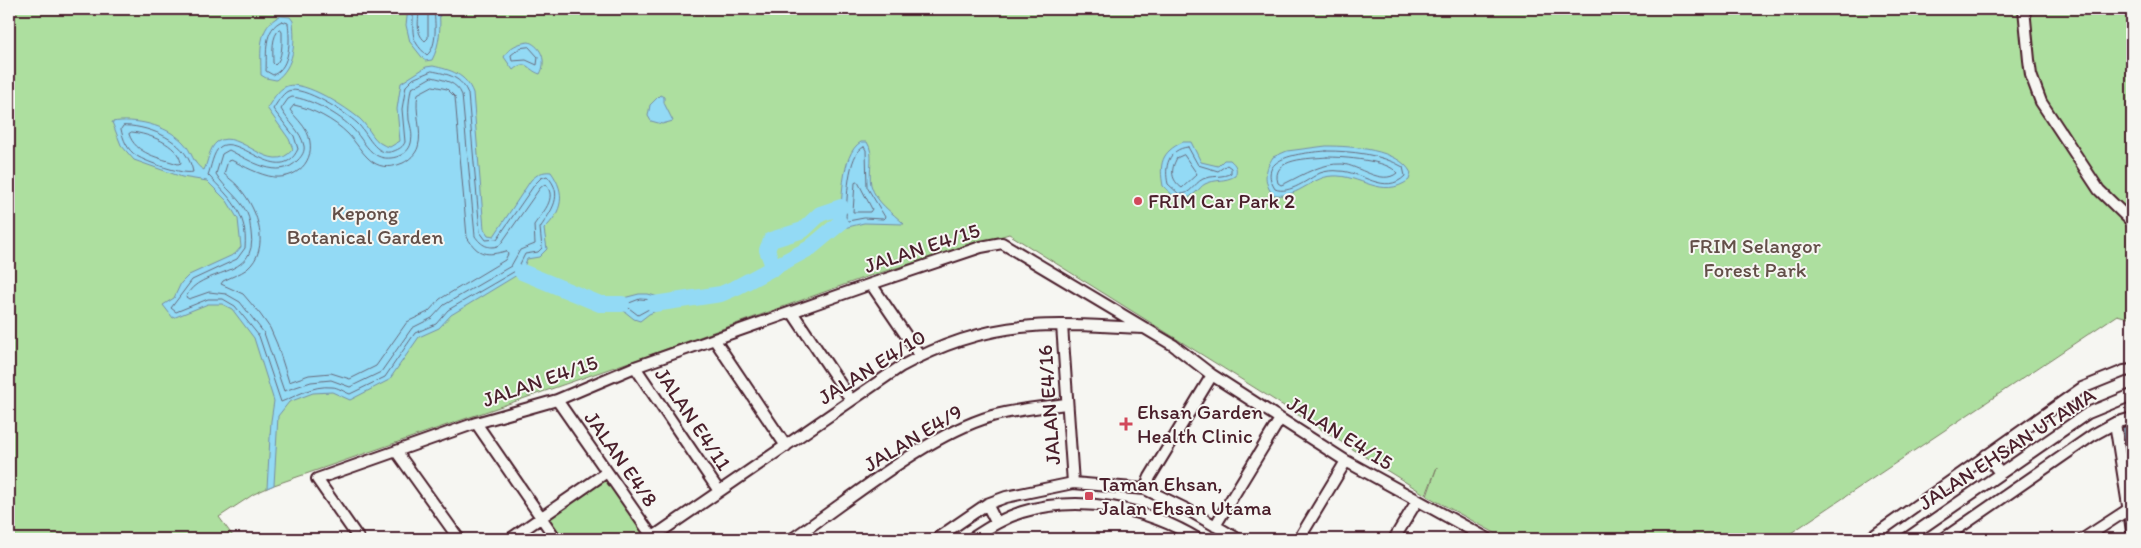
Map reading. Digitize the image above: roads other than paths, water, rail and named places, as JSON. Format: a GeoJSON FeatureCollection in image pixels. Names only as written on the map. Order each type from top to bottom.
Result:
{"type":"FeatureCollection","features":[{"type":"Feature","properties":{"kind":"street"},"geometry":{"type":"LineString","coordinates":[[2024,9],[2029,60],[2041,102],[2100,190],[2132,222]]}},
{"type":"Feature","properties":{"kind":"street","name":"JALAN E4/15"},"geometry":{"type":"LineString","coordinates":[[359,539],[317,479],[476,423],[557,400],[635,367],[871,284],[981,247],[1002,243],[1173,345],[1212,375],[1346,461],[1488,539]]}},
{"type":"Feature","properties":{"kind":"street"},"geometry":{"type":"LineString","coordinates":[[871,284],[920,356]]}},
{"type":"Feature","properties":{"kind":"street"},"geometry":{"type":"LineString","coordinates":[[792,312],[851,400]]}},
{"type":"Feature","properties":{"kind":"street","name":"JALAN E4/10"},"geometry":{"type":"LineString","coordinates":[[654,538],[900,367],[943,345],[989,332],[1032,326],[1062,325],[1145,328]]}},
{"type":"Feature","properties":{"kind":"street","name":"JALAN E4/16"},"geometry":{"type":"LineString","coordinates":[[1062,325],[1073,483]]}},
{"type":"Feature","properties":{"kind":"street"},"geometry":{"type":"LineString","coordinates":[[714,339],[786,446]]}},
{"type":"Feature","properties":{"kind":"street","name":"JALAN E4/11"},"geometry":{"type":"LineString","coordinates":[[635,367],[719,491]]}},
{"type":"Feature","properties":{"kind":"street"},"geometry":{"type":"LineString","coordinates":[[1869,539],[1986,454],[2082,388],[2124,371],[2132,370]]}},
{"type":"Feature","properties":{"kind":"street"},"geometry":{"type":"LineString","coordinates":[[1145,489],[1150,476],[1212,375]]}},
{"type":"Feature","properties":{"kind":"street","name":"JALAN EHSAN UTAMA"},"geometry":{"type":"LineString","coordinates":[[1906,539],[2088,413],[2132,395]]}},
{"type":"Feature","properties":{"kind":"street","name":"JALAN E4/8"},"geometry":{"type":"LineString","coordinates":[[557,400],[654,538]]}},
{"type":"Feature","properties":{"kind":"street","name":"JALAN E4/9"},"geometry":{"type":"LineString","coordinates":[[792,539],[894,468],[944,437],[970,424],[1003,413],[1068,404]]}},
{"type":"Feature","properties":{"kind":"street"},"geometry":{"type":"LineString","coordinates":[[1215,526],[1280,419]]}},
{"type":"Feature","properties":{"kind":"street"},"geometry":{"type":"LineString","coordinates":[[1943,539],[1955,536],[2086,440],[2116,423],[2132,420]]}},
{"type":"Feature","properties":{"kind":"street"},"geometry":{"type":"LineString","coordinates":[[476,423],[556,539]]}},
{"type":"Feature","properties":{"kind":"street"},"geometry":{"type":"LineString","coordinates":[[2116,423],[2131,508],[2132,531]]}},
{"type":"Feature","properties":{"kind":"street"},"geometry":{"type":"LineString","coordinates":[[396,451],[459,539]]}},
{"type":"Feature","properties":{"kind":"street"},"geometry":{"type":"LineString","coordinates":[[1986,454],[2000,473]]}},
{"type":"Feature","properties":{"kind":"street"},"geometry":{"type":"LineString","coordinates":[[1299,539],[1346,461]]}},
{"type":"Feature","properties":{"kind":"street"},"geometry":{"type":"LineString","coordinates":[[510,539],[607,472]]}},
{"type":"Feature","properties":{"kind":"street"},"geometry":{"type":"LineString","coordinates":[[936,539],[988,504],[1006,497],[1073,483],[1145,489],[1188,510],[1238,539]]}},
{"type":"Feature","properties":{"kind":"street"},"geometry":{"type":"LineString","coordinates":[[1394,539],[1417,501]]}},
{"type":"Feature","properties":{"kind":"street"},"geometry":{"type":"LineString","coordinates":[[988,504],[996,522]]}},
{"type":"Feature","properties":{"kind":"street"},"geometry":{"type":"LineString","coordinates":[[972,539],[996,522],[1023,511],[1078,505],[1106,506],[1158,518],[1198,539]]}},
{"type":"Feature","properties":{"kind":"street"},"geometry":{"type":"LineString","coordinates":[[2083,539],[2131,508]]}},
{"type":"Feature","properties":{"kind":"water"},"geometry":{"type":"Polygon","coordinates":[[[408,9],[439,9],[439,35],[437,48],[432,60],[425,61],[410,42],[406,25],[408,9]]]}},
{"type":"Feature","properties":{"kind":"water"},"geometry":{"type":"Polygon","coordinates":[[[280,16],[290,17],[293,21],[294,46],[287,68],[276,80],[261,75],[261,49],[267,27],[280,16]]]}},
{"type":"Feature","properties":{"kind":"water"},"geometry":{"type":"Polygon","coordinates":[[[529,42],[537,47],[542,55],[543,65],[540,74],[524,65],[513,70],[504,57],[514,46],[529,42]]]}},
{"type":"Feature","properties":{"kind":"water"},"geometry":{"type":"Polygon","coordinates":[[[433,66],[452,71],[462,77],[473,93],[484,229],[488,235],[494,236],[531,180],[540,173],[551,172],[556,180],[559,187],[560,202],[559,209],[544,229],[547,249],[539,257],[527,259],[522,272],[451,315],[439,328],[419,337],[389,380],[350,400],[332,392],[313,393],[289,402],[278,416],[274,485],[267,488],[274,401],[254,338],[232,309],[222,304],[208,304],[173,318],[163,305],[174,298],[181,283],[189,275],[235,254],[241,247],[238,219],[227,201],[207,181],[182,177],[134,160],[121,145],[112,122],[140,122],[168,131],[183,142],[197,164],[204,170],[214,145],[226,139],[245,145],[265,156],[275,158],[284,156],[293,149],[289,139],[267,108],[281,90],[287,86],[295,85],[315,91],[346,108],[364,123],[380,143],[390,147],[400,141],[397,109],[401,83],[426,67],[433,66]]]}},
{"type":"Feature","properties":{"kind":"water"},"geometry":{"type":"Polygon","coordinates":[[[660,95],[664,97],[664,103],[673,121],[662,124],[651,121],[648,116],[650,105],[660,95]]]}},
{"type":"Feature","properties":{"kind":"water"},"geometry":{"type":"Polygon","coordinates":[[[861,142],[867,142],[871,152],[870,180],[873,191],[880,202],[904,224],[864,223],[840,229],[843,181],[849,157],[854,148],[861,142]]]}},
{"type":"Feature","properties":{"kind":"water"},"geometry":{"type":"Polygon","coordinates":[[[1183,142],[1191,142],[1201,162],[1218,166],[1224,160],[1230,160],[1236,167],[1235,176],[1205,184],[1186,199],[1178,198],[1163,186],[1161,171],[1166,155],[1170,150],[1183,142]]]}},
{"type":"Feature","properties":{"kind":"water"},"geometry":{"type":"Polygon","coordinates":[[[1326,146],[1361,148],[1385,154],[1405,165],[1411,173],[1409,180],[1390,188],[1371,185],[1342,176],[1332,176],[1317,180],[1296,192],[1280,195],[1272,194],[1267,184],[1266,175],[1273,157],[1287,151],[1326,146]]]}},
{"type":"Feature","properties":{"kind":"water"},"geometry":{"type":"Polygon","coordinates":[[[639,294],[648,294],[674,301],[640,321],[624,311],[600,304],[639,294]]]}},
{"type":"Feature","properties":{"kind":"waterway"},"geometry":{"type":"LineString","coordinates":[[774,268],[767,250],[771,240],[803,230],[820,214],[841,207]]}},
{"type":"Feature","properties":{"kind":"waterway"},"geometry":{"type":"LineString","coordinates":[[654,304],[721,294],[810,248],[840,223]]}},
{"type":"Feature","properties":{"kind":"waterway"},"geometry":{"type":"LineString","coordinates":[[522,272],[600,304],[622,304]]}},
{"type":"Feature","properties":{"kind":"waterway"},"geometry":{"type":"LineString","coordinates":[[2124,427],[2132,482]]}},
{"type":"Feature","properties":{"kind":"place","name":"FRIM Car Park 2"},"geometry":{"type":"Point","coordinates":[1138,201]}},
{"type":"Feature","properties":{"kind":"place","name":"Ehsan Garden Health Clinic"},"geometry":{"type":"Point","coordinates":[1126,424]}},
{"type":"Feature","properties":{"kind":"place","name":"Taman Ehsan, Jalan Ehsan Utama"},"geometry":{"type":"Point","coordinates":[1089,496]}},
{"type":"Feature","properties":{"kind":"park label","name":"Kepong Botanical Garden"},"geometry":{"type":"Point","coordinates":[365,225]}},
{"type":"Feature","properties":{"kind":"park label","name":"FRIM Selangor Forest Park"},"geometry":{"type":"Point","coordinates":[1755,258]}}]}
